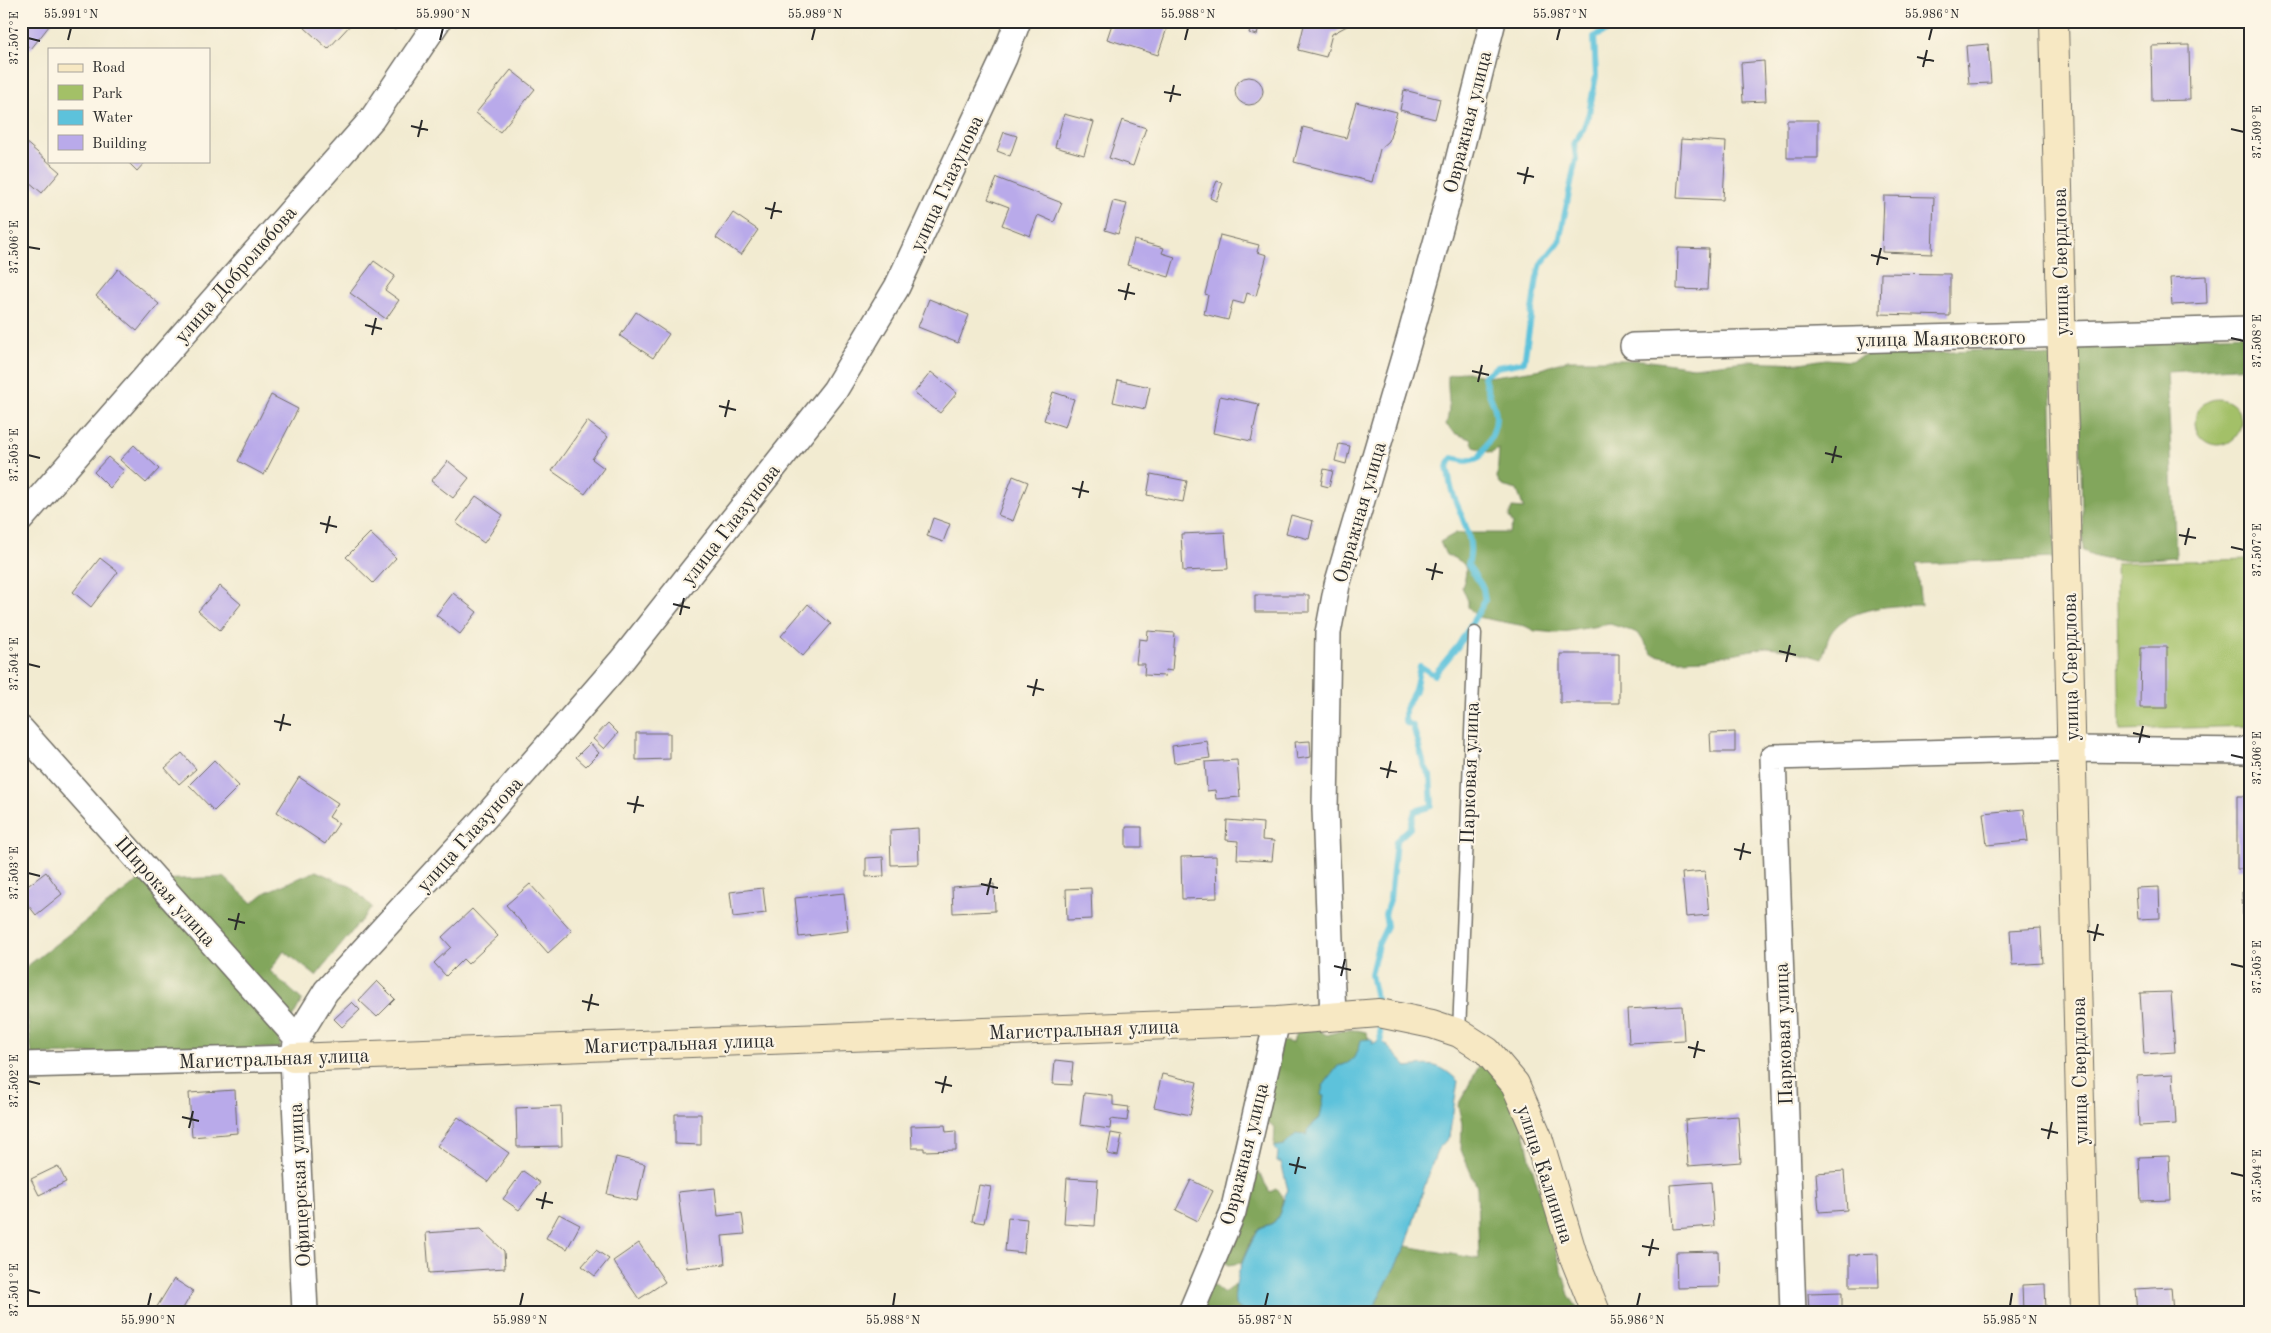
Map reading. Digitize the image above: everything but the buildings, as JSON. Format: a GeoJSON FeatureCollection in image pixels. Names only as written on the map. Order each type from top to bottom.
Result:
{"type":"FeatureCollection","features":[{"type":"Feature","properties":{"kind":"street","name":"улица Добролюбова"},"geometry":{"type":"LineString","coordinates":[[21,519],[372,119],[438,21]]}},
{"type":"Feature","properties":{"kind":"street","name":"улица Глазунова"},"geometry":{"type":"LineString","coordinates":[[295,1048],[326,991],[490,812],[622,660],[835,390],[897,287],[1004,58],[1018,21]]}},
{"type":"Feature","properties":{"kind":"street","name":"Овражная улица"},"geometry":{"type":"LineString","coordinates":[[1335,1017],[1326,809],[1328,633],[1337,585],[1410,340],[1451,189],[1493,21]]}},
{"type":"Feature","properties":{"kind":"street","name":"улица Свердлова"},"geometry":{"type":"LineString","coordinates":[[2054,21],[2085,1312]]}},
{"type":"Feature","properties":{"kind":"street","name":"улица Маяковского"},"geometry":{"type":"LineString","coordinates":[[1633,346],[2250,329]]}},
{"type":"Feature","properties":{"kind":"street","name":"Широкая улица"},"geometry":{"type":"LineString","coordinates":[[21,729],[295,1048]]}},
{"type":"Feature","properties":{"kind":"street"},"geometry":{"type":"LineString","coordinates":[[2071,749],[2250,751]]}},
{"type":"Feature","properties":{"kind":"street","name":"Парковая улица"},"geometry":{"type":"LineString","coordinates":[[1793,1312],[1773,757],[2071,749]]}},
{"type":"Feature","properties":{"kind":"street","name":"улица Калинина"},"geometry":{"type":"LineString","coordinates":[[1335,1017],[1379,1013],[1432,1024],[1458,1033],[1488,1051],[1515,1084],[1538,1137],[1570,1247],[1596,1312]]}},
{"type":"Feature","properties":{"kind":"street","name":"Магистральная улица"},"geometry":{"type":"LineString","coordinates":[[21,1064],[295,1048],[1277,1022],[1335,1017]]}},
{"type":"Feature","properties":{"kind":"street","name":"Овражная улица"},"geometry":{"type":"LineString","coordinates":[[1191,1312],[1233,1212],[1277,1022]]}},
{"type":"Feature","properties":{"kind":"street","name":"Офицерская улица"},"geometry":{"type":"LineString","coordinates":[[295,1048],[305,1312]]}},
{"type":"Feature","properties":{"kind":"lane","name":"Парковая улица"},"geometry":{"type":"LineString","coordinates":[[1458,1033],[1474,633]]}},
{"type":"Feature","properties":{"kind":"green space"},"geometry":{"type":"Polygon","coordinates":[[[2250,334],[2250,367],[2167,372],[2176,557],[2117,560],[2083,551],[2078,340],[2250,334]]]}},
{"type":"Feature","properties":{"kind":"green space"},"geometry":{"type":"Polygon","coordinates":[[[1878,349],[1907,355],[2001,349],[2051,357],[2055,558],[1916,564],[1921,605],[1886,607],[1851,616],[1833,630],[1822,659],[1788,649],[1767,647],[1707,659],[1678,660],[1652,654],[1638,633],[1610,624],[1557,633],[1535,631],[1525,626],[1477,617],[1468,607],[1468,601],[1462,587],[1466,569],[1458,560],[1446,555],[1440,542],[1456,533],[1509,533],[1513,524],[1509,517],[1512,508],[1524,509],[1517,490],[1502,486],[1497,478],[1499,449],[1491,453],[1474,447],[1471,439],[1456,434],[1446,425],[1449,406],[1448,376],[1464,371],[1487,377],[1542,369],[1567,360],[1643,360],[1694,367],[1746,361],[1800,363],[1826,359],[1851,361],[1878,349]]]}},
{"type":"Feature","properties":{"kind":"green space"},"geometry":{"type":"Polygon","coordinates":[[[2214,399],[2222,399],[2231,403],[2237,409],[2241,422],[2237,435],[2231,441],[2222,445],[2214,445],[2205,441],[2199,435],[2195,426],[2195,418],[2199,409],[2205,403],[2214,399]]]}},
{"type":"Feature","properties":{"kind":"green space"},"geometry":{"type":"Polygon","coordinates":[[[2250,559],[2250,726],[2120,730],[2116,563],[2250,559]]]}},
{"type":"Feature","properties":{"kind":"green space"},"geometry":{"type":"Polygon","coordinates":[[[316,871],[352,887],[372,907],[316,976],[284,951],[270,971],[302,1000],[290,1022],[160,880],[224,877],[252,903],[266,892],[316,871]]]}},
{"type":"Feature","properties":{"kind":"green space"},"geometry":{"type":"Polygon","coordinates":[[[142,878],[277,1030],[281,1048],[32,1055],[22,970],[142,878]]]}},
{"type":"Feature","properties":{"kind":"green space"},"geometry":{"type":"Polygon","coordinates":[[[1298,1025],[1313,1027],[1327,1035],[1346,1030],[1356,1030],[1366,1032],[1369,1039],[1361,1041],[1354,1058],[1348,1063],[1338,1066],[1323,1086],[1324,1102],[1320,1118],[1314,1122],[1308,1135],[1296,1134],[1285,1145],[1274,1147],[1275,1127],[1264,1120],[1278,1040],[1293,1043],[1298,1025]]]}},
{"type":"Feature","properties":{"kind":"green space"},"geometry":{"type":"Polygon","coordinates":[[[1483,1060],[1508,1091],[1523,1126],[1531,1163],[1569,1295],[1580,1312],[1371,1312],[1406,1246],[1479,1259],[1477,1187],[1461,1150],[1462,1124],[1458,1105],[1483,1060]]]}},
{"type":"Feature","properties":{"kind":"green space"},"geometry":{"type":"Polygon","coordinates":[[[1256,1168],[1270,1192],[1276,1189],[1283,1198],[1280,1212],[1275,1221],[1258,1230],[1242,1263],[1228,1265],[1223,1261],[1256,1168]]]}},
{"type":"Feature","properties":{"kind":"green space"},"geometry":{"type":"Polygon","coordinates":[[[1211,1283],[1224,1293],[1235,1284],[1235,1305],[1244,1312],[1199,1312],[1211,1283]]]}},
{"type":"Feature","properties":{"kind":"water"},"geometry":{"type":"Polygon","coordinates":[[[1369,1039],[1373,1041],[1372,1044],[1378,1041],[1388,1045],[1407,1067],[1435,1066],[1446,1071],[1458,1081],[1449,1137],[1438,1149],[1406,1246],[1371,1312],[1244,1312],[1235,1305],[1236,1285],[1241,1266],[1258,1230],[1273,1223],[1277,1218],[1288,1190],[1281,1162],[1277,1162],[1278,1152],[1274,1147],[1285,1145],[1296,1134],[1307,1135],[1307,1130],[1320,1118],[1324,1096],[1321,1095],[1323,1086],[1338,1066],[1348,1063],[1354,1058],[1361,1040],[1369,1039]]]}},
{"type":"Feature","properties":{"kind":"waterway"},"geometry":{"type":"LineString","coordinates":[[1378,1008],[1371,974],[1378,945],[1387,926],[1385,914],[1390,899],[1396,841],[1410,828],[1415,811],[1432,806],[1430,776],[1424,765],[1413,726],[1405,722],[1405,709],[1415,690],[1420,666],[1434,675],[1458,646],[1485,601],[1483,588],[1468,565],[1470,556],[1469,538],[1452,491],[1447,467],[1452,458],[1466,461],[1479,458],[1495,427],[1496,413],[1484,376],[1497,367],[1524,362],[1537,278],[1541,264],[1559,242],[1576,159],[1574,143],[1583,130],[1589,113],[1596,76],[1594,37],[1606,31],[1614,21]]}},
{"type":"Feature","properties":{"kind":"waterway"},"geometry":{"type":"LineString","coordinates":[[1379,1020],[1381,1042]]}}]}
